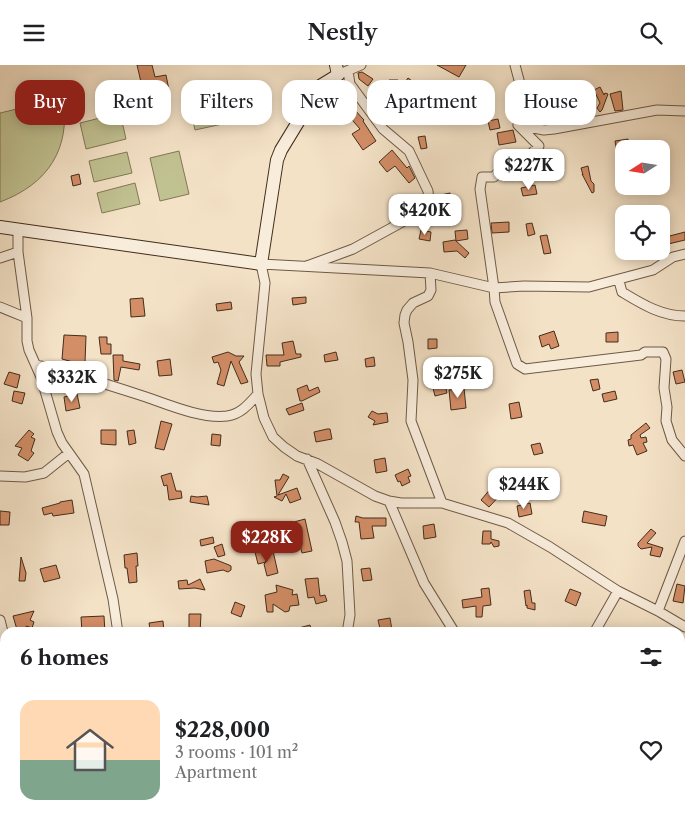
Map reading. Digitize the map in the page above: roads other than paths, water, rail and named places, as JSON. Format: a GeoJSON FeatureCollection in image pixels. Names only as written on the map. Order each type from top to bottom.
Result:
{"type":"FeatureCollection","features":[{"type":"Feature","properties":{"kind":"street"},"geometry":{"type":"LineString","coordinates":[[360,65],[340,70],[320,86],[280,150],[277,161],[261,264],[265,283],[256,373],[258,394],[264,418],[273,437],[284,447],[375,496],[389,501],[442,503],[508,523],[550,547],[618,591],[685,627]]}},
{"type":"Feature","properties":{"kind":"street"},"geometry":{"type":"LineString","coordinates":[[515,65],[519,80]]}},
{"type":"Feature","properties":{"kind":"street"},"geometry":{"type":"LineString","coordinates":[[304,267],[353,249],[414,215],[429,203],[428,191],[409,151],[383,129],[340,70]]}},
{"type":"Feature","properties":{"kind":"street"},"geometry":{"type":"LineString","coordinates":[[596,121],[657,110],[685,111]]}},
{"type":"Feature","properties":{"kind":"street"},"geometry":{"type":"LineString","coordinates":[[518,125],[544,130],[576,125]]}},
{"type":"Feature","properties":{"kind":"street"},"geometry":{"type":"LineString","coordinates":[[518,125],[539,146],[527,158],[500,170],[494,177],[482,177],[480,189],[495,302],[517,365],[525,369],[641,355],[645,352],[663,352],[666,359],[664,388],[667,407],[666,421],[672,440],[685,456]]}},
{"type":"Feature","properties":{"kind":"street"},"geometry":{"type":"LineString","coordinates":[[0,227],[261,264],[430,273],[494,287],[590,287],[619,281],[653,270],[672,257],[685,254]]}},
{"type":"Feature","properties":{"kind":"street"},"geometry":{"type":"LineString","coordinates":[[18,229],[18,252],[27,317],[29,350],[41,377],[57,432],[84,474],[113,599],[117,627]]}},
{"type":"Feature","properties":{"kind":"street"},"geometry":{"type":"LineString","coordinates":[[0,258],[18,252]]}},
{"type":"Feature","properties":{"kind":"street"},"geometry":{"type":"LineString","coordinates":[[430,273],[430,292],[428,296],[413,303],[407,310],[404,323],[412,372],[411,421],[442,503]]}},
{"type":"Feature","properties":{"kind":"street"},"geometry":{"type":"LineString","coordinates":[[619,281],[622,292],[636,301],[667,314],[685,316]]}},
{"type":"Feature","properties":{"kind":"street"},"geometry":{"type":"LineString","coordinates":[[0,307],[27,317]]}},
{"type":"Feature","properties":{"kind":"street"},"geometry":{"type":"LineString","coordinates":[[36,365],[65,371],[183,409],[212,415],[228,416],[238,413],[258,394]]}},
{"type":"Feature","properties":{"kind":"street"},"geometry":{"type":"LineString","coordinates":[[0,476],[26,477],[44,473],[69,453]]}},
{"type":"Feature","properties":{"kind":"street"},"geometry":{"type":"LineString","coordinates":[[307,459],[335,522],[347,561],[350,615],[348,627]]}},
{"type":"Feature","properties":{"kind":"street"},"geometry":{"type":"LineString","coordinates":[[389,501],[424,583],[452,627]]}},
{"type":"Feature","properties":{"kind":"street"},"geometry":{"type":"LineString","coordinates":[[658,611],[685,541]]}},
{"type":"Feature","properties":{"kind":"street"},"geometry":{"type":"LineString","coordinates":[[597,627],[618,591]]}}]}
